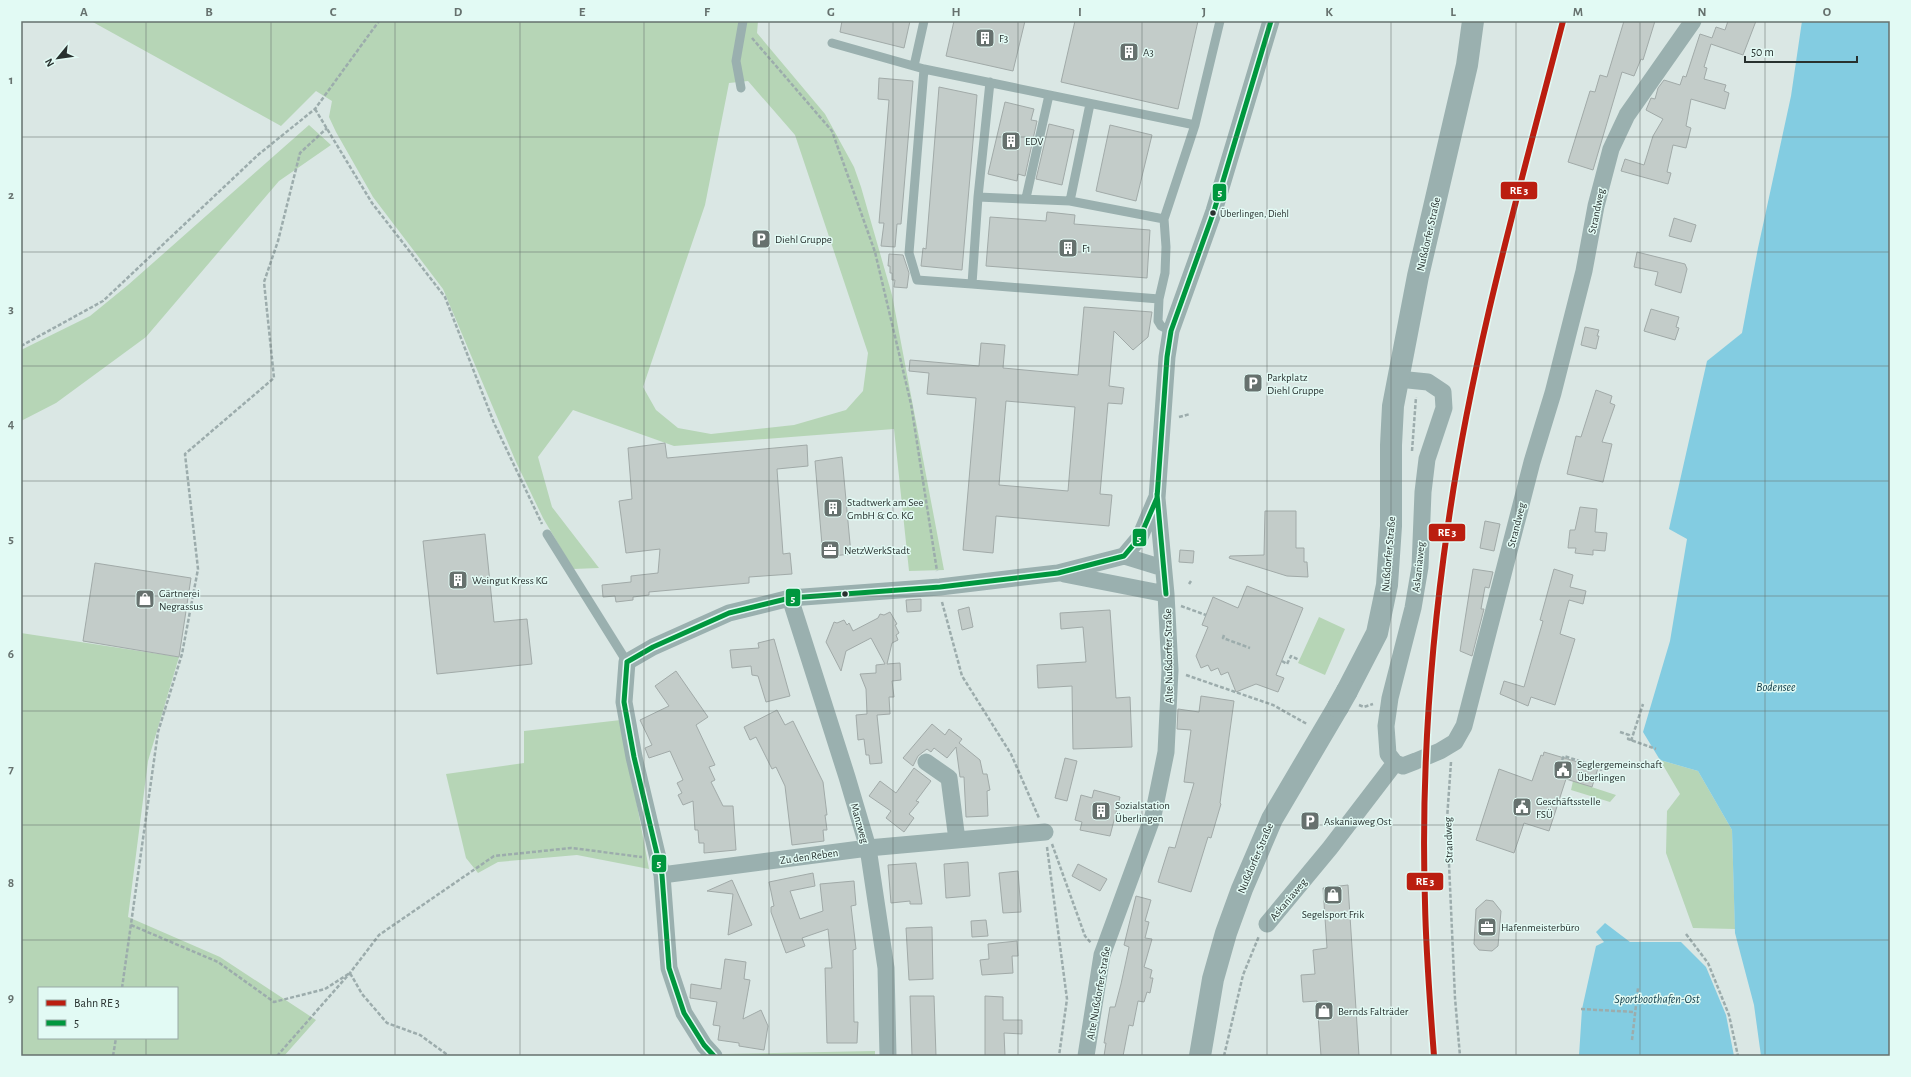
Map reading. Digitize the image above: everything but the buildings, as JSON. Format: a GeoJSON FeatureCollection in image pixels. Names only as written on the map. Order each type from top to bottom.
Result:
{"type":"FeatureCollection","features":[{"type":"Feature","properties":{"kind":"street","name":"Alte Nußdorfer Straße"},"geometry":{"type":"LineString","coordinates":[[1086,1056],[1102,955],[1152,816],[1166,752],[1170,670],[1167,598],[1157,498],[1167,357],[1171,331],[1214,211],[1271,21]]}},
{"type":"Feature","properties":{"kind":"street","name":"Nußdorfer Straße"},"geometry":{"type":"LineString","coordinates":[[1200,1056],[1213,979],[1226,933],[1242,889],[1272,819],[1342,699],[1377,633],[1387,585],[1391,526],[1391,445],[1398,379],[1418,276],[1467,65],[1473,21]]}},
{"type":"Feature","properties":{"kind":"street","name":"Strandweg"},"geometry":{"type":"LineString","coordinates":[[1455,742],[1464,726],[1532,462],[1553,393],[1584,271],[1596,206],[1611,149],[1627,115],[1693,21]]}},
{"type":"Feature","properties":{"kind":"street","name":"Askaniaweg"},"geometry":{"type":"LineString","coordinates":[[1266,924],[1330,848],[1395,763],[1388,754],[1386,726],[1390,698],[1413,608],[1420,567],[1423,492],[1427,459],[1444,408],[1443,392],[1428,382],[1398,379]]}},
{"type":"Feature","properties":{"kind":"street"},"geometry":{"type":"LineString","coordinates":[[1124,556],[1140,537],[1157,498]]}},
{"type":"Feature","properties":{"kind":"street"},"geometry":{"type":"LineString","coordinates":[[714,1056],[704,1045],[684,1013],[669,968],[660,867],[634,757],[624,702],[627,662],[653,647],[729,613],[790,598],[940,587],[1058,573],[1124,556],[1164,568]]}},
{"type":"Feature","properties":{"kind":"street"},"geometry":{"type":"LineString","coordinates":[[1058,573],[1167,598]]}},
{"type":"Feature","properties":{"kind":"street","name":"Manzweg"},"geometry":{"type":"LineString","coordinates":[[790,598],[868,848],[886,968],[888,1056]]}},
{"type":"Feature","properties":{"kind":"street"},"geometry":{"type":"LineString","coordinates":[[1395,763],[1403,766],[1440,751],[1455,742]]}},
{"type":"Feature","properties":{"kind":"street"},"geometry":{"type":"LineString","coordinates":[[926,762],[949,778],[956,840]]}},
{"type":"Feature","properties":{"kind":"street","name":"Zu den Reben"},"geometry":{"type":"LineString","coordinates":[[660,867],[1045,832]]}},
{"type":"Feature","properties":{"kind":"lane"},"geometry":{"type":"LineString","coordinates":[[914,66],[924,21]]}},
{"type":"Feature","properties":{"kind":"lane"},"geometry":{"type":"LineString","coordinates":[[1171,331],[1161,326],[1158,321],[1159,299],[1165,273],[1166,247],[1164,219],[1194,126],[1220,21]]}},
{"type":"Feature","properties":{"kind":"lane"},"geometry":{"type":"LineString","coordinates":[[742,88],[736,61],[743,24]]}},
{"type":"Feature","properties":{"kind":"lane"},"geometry":{"type":"LineString","coordinates":[[832,43],[924,69],[1194,126]]}},
{"type":"Feature","properties":{"kind":"lane"},"geometry":{"type":"LineString","coordinates":[[924,69],[909,253],[917,280],[1159,299]]}},
{"type":"Feature","properties":{"kind":"lane"},"geometry":{"type":"LineString","coordinates":[[972,284],[978,197],[990,82]]}},
{"type":"Feature","properties":{"kind":"lane"},"geometry":{"type":"LineString","coordinates":[[1026,198],[1049,95]]}},
{"type":"Feature","properties":{"kind":"lane"},"geometry":{"type":"LineString","coordinates":[[1070,201],[1090,104]]}},
{"type":"Feature","properties":{"kind":"lane"},"geometry":{"type":"LineString","coordinates":[[978,197],[1070,201],[1164,219]]}},
{"type":"Feature","properties":{"kind":"lane"},"geometry":{"type":"LineString","coordinates":[[547,534],[627,662]]}},
{"type":"Feature","properties":{"kind":"path"},"geometry":{"type":"LineString","coordinates":[[21,346],[103,301],[259,154],[315,109],[379,21]]}},
{"type":"Feature","properties":{"kind":"path"},"geometry":{"type":"LineString","coordinates":[[743,24],[832,131],[875,252],[911,404],[940,587],[946,619],[962,676],[1011,754],[1045,832],[1055,850],[1085,936],[1102,955]]}},
{"type":"Feature","properties":{"kind":"path"},"geometry":{"type":"LineString","coordinates":[[315,109],[372,203],[445,297],[494,423],[547,534]]}},
{"type":"Feature","properties":{"kind":"path"},"geometry":{"type":"LineString","coordinates":[[122,987],[158,732],[182,654],[198,569],[186,454],[274,378],[264,282],[278,241],[300,153],[327,128]]}},
{"type":"Feature","properties":{"kind":"path"},"geometry":{"type":"LineString","coordinates":[[1167,598],[1206,615]]}},
{"type":"Feature","properties":{"kind":"path"},"geometry":{"type":"LineString","coordinates":[[1224,635],[1223,638],[1250,648]]}},
{"type":"Feature","properties":{"kind":"path"},"geometry":{"type":"LineString","coordinates":[[1282,661],[1287,664],[1291,656],[1299,660]]}},
{"type":"Feature","properties":{"kind":"path"},"geometry":{"type":"LineString","coordinates":[[1170,670],[1273,705],[1313,727]]}},
{"type":"Feature","properties":{"kind":"path"},"geometry":{"type":"LineString","coordinates":[[1631,741],[1643,704]]}},
{"type":"Feature","properties":{"kind":"path"},"geometry":{"type":"LineString","coordinates":[[1620,732],[1629,735],[1628,739],[1631,741],[1656,749]]}},
{"type":"Feature","properties":{"kind":"path","name":"Strandweg"},"geometry":{"type":"LineString","coordinates":[[1455,742],[1449,777],[1447,819],[1455,998],[1460,1056]]}},
{"type":"Feature","properties":{"kind":"path"},"geometry":{"type":"LineString","coordinates":[[1562,760],[1564,756],[1601,768],[1601,778]]}},
{"type":"Feature","properties":{"kind":"path"},"geometry":{"type":"LineString","coordinates":[[1045,832],[1067,999],[1059,1056]]}},
{"type":"Feature","properties":{"kind":"path"},"geometry":{"type":"LineString","coordinates":[[277,1056],[350,973],[379,935],[494,856],[571,848],[660,867]]}},
{"type":"Feature","properties":{"kind":"path","name":"Askaniaweg"},"geometry":{"type":"LineString","coordinates":[[1224,1056],[1243,975],[1266,924]]}},
{"type":"Feature","properties":{"kind":"path"},"geometry":{"type":"LineString","coordinates":[[131,926],[218,962],[274,1002],[325,989],[350,973]]}},
{"type":"Feature","properties":{"kind":"path"},"geometry":{"type":"LineString","coordinates":[[1686,934],[1708,963],[1730,1014],[1738,1056]]}},
{"type":"Feature","properties":{"kind":"path"},"geometry":{"type":"LineString","coordinates":[[350,973],[362,994],[387,1023],[420,1034],[449,1056]]}},
{"type":"Feature","properties":{"kind":"path"},"geometry":{"type":"LineString","coordinates":[[1632,1040],[1638,988]]}},
{"type":"Feature","properties":{"kind":"path"},"geometry":{"type":"LineString","coordinates":[[1581,1009],[1635,1012]]}},
{"type":"Feature","properties":{"kind":"path"},"geometry":{"type":"LineString","coordinates":[[114,1056],[116,1039]]}},
{"type":"Feature","properties":{"kind":"green space"},"geometry":{"type":"Polygon","coordinates":[[[91,21],[758,21],[757,33],[825,114],[854,167],[861,187],[892,295],[944,570],[909,571],[894,429],[674,446],[573,410],[538,457],[552,507],[599,568],[573,569],[543,518],[516,462],[443,289],[373,197],[329,117],[332,101],[316,91],[281,126],[91,21]],[[748,81],[729,83],[705,205],[643,387],[656,410],[678,428],[711,434],[794,425],[846,410],[863,391],[868,353],[795,135],[748,81]]]}},
{"type":"Feature","properties":{"kind":"green space"},"geometry":{"type":"Polygon","coordinates":[[[309,125],[331,145],[279,181],[146,337],[56,403],[21,421],[21,350],[90,316],[128,285],[309,125]]]}},
{"type":"Feature","properties":{"kind":"green space"},"geometry":{"type":"Polygon","coordinates":[[[1319,617],[1345,629],[1325,675],[1298,663],[1319,617]]]}},
{"type":"Feature","properties":{"kind":"green space"},"geometry":{"type":"Polygon","coordinates":[[[21,633],[179,657],[148,761],[128,917],[220,957],[316,1020],[284,1056],[21,1056],[21,633]]]}},
{"type":"Feature","properties":{"kind":"green space"},"geometry":{"type":"Polygon","coordinates":[[[621,720],[649,869],[577,855],[498,862],[478,873],[466,858],[446,774],[524,763],[524,731],[621,720]]]}},
{"type":"Feature","properties":{"kind":"green space"},"geometry":{"type":"Polygon","coordinates":[[[1660,760],[1698,771],[1732,830],[1735,929],[1693,928],[1666,853],[1667,811],[1680,794],[1660,760]]]}},
{"type":"Feature","properties":{"kind":"green space"},"geometry":{"type":"Polygon","coordinates":[[[1573,781],[1616,795],[1610,802],[1571,790],[1573,781]]]}},
{"type":"Feature","properties":{"kind":"green space"},"geometry":{"type":"Polygon","coordinates":[[[875,1051],[875,1056],[723,1056],[721,1054],[875,1051]]]}},
{"type":"Feature","properties":{"kind":"water","name":"Bodensee"},"geometry":{"type":"Polygon","coordinates":[[[1802,21],[1890,21],[1890,1056],[1761,1056],[1754,1005],[1735,933],[1732,830],[1698,771],[1660,760],[1643,732],[1670,641],[1687,539],[1669,529],[1707,361],[1742,333],[1758,248],[1791,96],[1802,21]]]}},
{"type":"Feature","properties":{"kind":"water","name":"Sportboothafen-Ost"},"geometry":{"type":"Polygon","coordinates":[[[1605,923],[1630,942],[1681,942],[1706,967],[1726,1015],[1734,1056],[1579,1056],[1582,1009],[1596,946],[1604,942],[1596,932],[1605,923]]]}},
{"type":"Feature","properties":{"kind":"transit line","name":"5"},"geometry":{"type":"LineString","coordinates":[[627,662],[653,647],[729,613],[790,598],[940,587],[1058,573],[1124,556],[1140,537],[1157,498],[1167,357],[1171,331],[1214,211],[1271,21]]}},
{"type":"Feature","properties":{"kind":"transit line"},"geometry":{"type":"LineString","coordinates":[[1434,1056],[1428,980],[1424,808],[1428,714],[1436,619],[1448,525],[1470,397],[1498,271],[1563,21]]}},
{"type":"Feature","properties":{"kind":"transit line","name":"5"},"geometry":{"type":"LineString","coordinates":[[1157,494],[1166,594]]}},
{"type":"Feature","properties":{"kind":"transit line","name":"5"},"geometry":{"type":"LineString","coordinates":[[627,662],[624,702],[634,757],[662,875],[669,968],[684,1013],[704,1045],[714,1056]]}},
{"type":"Feature","properties":{"kind":"place","name":"F3"},"geometry":{"type":"Point","coordinates":[985,38]}},
{"type":"Feature","properties":{"kind":"place","name":"A3"},"geometry":{"type":"Point","coordinates":[1129,52]}},
{"type":"Feature","properties":{"kind":"place","name":"EDV"},"geometry":{"type":"Point","coordinates":[1011,141]}},
{"type":"Feature","properties":{"kind":"place","name":"Überlingen, Diehl"},"geometry":{"type":"Point","coordinates":[1213,213]}},
{"type":"Feature","properties":{"kind":"place","name":"Diehl Gruppe"},"geometry":{"type":"Point","coordinates":[761,239]}},
{"type":"Feature","properties":{"kind":"place","name":"F1"},"geometry":{"type":"Point","coordinates":[1068,248]}},
{"type":"Feature","properties":{"kind":"place","name":"Parkplatz Diehl Gruppe"},"geometry":{"type":"Point","coordinates":[1253,383]}},
{"type":"Feature","properties":{"kind":"place","name":"Stadtwerk am See GmbH & Co. KG"},"geometry":{"type":"Point","coordinates":[833,508]}},
{"type":"Feature","properties":{"kind":"place","name":"NetzWerkStadt"},"geometry":{"type":"Point","coordinates":[830,550]}},
{"type":"Feature","properties":{"kind":"place","name":"Weingut Kress KG"},"geometry":{"type":"Point","coordinates":[458,580]}},
{"type":"Feature","properties":{"kind":"place","name":"Gärtnerei Negrassus"},"geometry":{"type":"Point","coordinates":[145,599]}},
{"type":"Feature","properties":{"kind":"place","name":"Seglergemeinschaft Überlingen"},"geometry":{"type":"Point","coordinates":[1563,770]}},
{"type":"Feature","properties":{"kind":"place","name":"Geschäftsstelle FSÜ"},"geometry":{"type":"Point","coordinates":[1522,807]}},
{"type":"Feature","properties":{"kind":"place","name":"Sozialstation Überlingen"},"geometry":{"type":"Point","coordinates":[1101,811]}},
{"type":"Feature","properties":{"kind":"place","name":"Askaniaweg Ost"},"geometry":{"type":"Point","coordinates":[1310,821]}},
{"type":"Feature","properties":{"kind":"place","name":"Segelsport Frik"},"geometry":{"type":"Point","coordinates":[1333,895]}},
{"type":"Feature","properties":{"kind":"place","name":"Hafenmeisterbüro"},"geometry":{"type":"Point","coordinates":[1487,927]}},
{"type":"Feature","properties":{"kind":"place","name":"Bernds Falträder"},"geometry":{"type":"Point","coordinates":[1324,1011]}}]}
